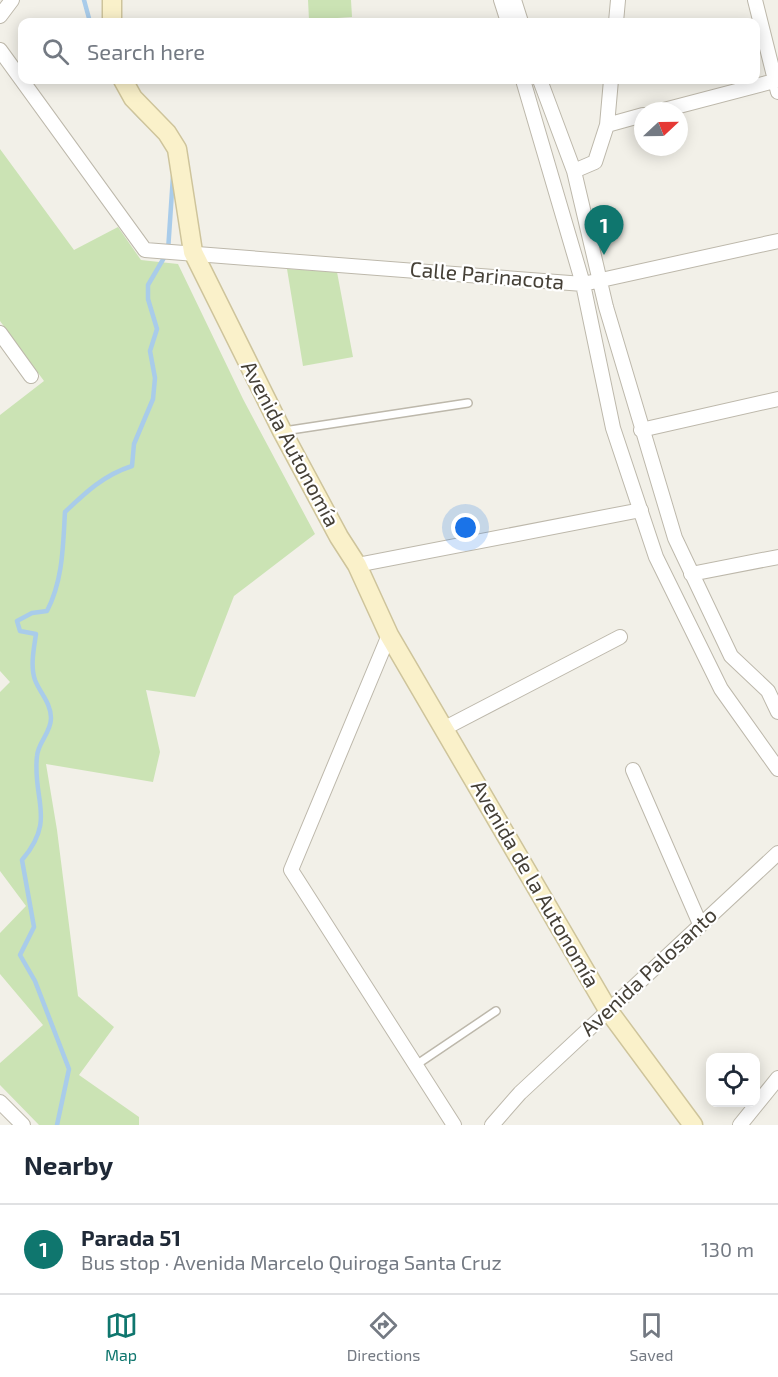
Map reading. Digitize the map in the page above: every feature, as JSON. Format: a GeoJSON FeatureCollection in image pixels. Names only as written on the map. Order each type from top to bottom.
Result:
{"type":"FeatureCollection","features":[{"type":"Feature","properties":{"kind":"street"},"geometry":{"type":"LineString","coordinates":[[0,16],[12,0]]}},
{"type":"Feature","properties":{"kind":"street"},"geometry":{"type":"LineString","coordinates":[[112,0],[112,18]]}},
{"type":"Feature","properties":{"kind":"street"},"geometry":{"type":"LineString","coordinates":[[501,0],[507,18]]}},
{"type":"Feature","properties":{"kind":"street"},"geometry":{"type":"LineString","coordinates":[[514,0],[520,18]]}},
{"type":"Feature","properties":{"kind":"street"},"geometry":{"type":"LineString","coordinates":[[616,18],[618,0]]}},
{"type":"Feature","properties":{"kind":"street"},"geometry":{"type":"LineString","coordinates":[[755,0],[760,18]]}},
{"type":"Feature","properties":{"kind":"street"},"geometry":{"type":"LineString","coordinates":[[688,105],[777,84],[760,19]]}},
{"type":"Feature","properties":{"kind":"street","name":"Calle Parinacota"},"geometry":{"type":"LineString","coordinates":[[0,50],[18,75]]}},
{"type":"Feature","properties":{"kind":"street","name":"Calle Parinacota"},"geometry":{"type":"LineString","coordinates":[[25,84],[145,250],[583,284],[778,241]]}},
{"type":"Feature","properties":{"kind":"street","name":"Avenida Autonomía"},"geometry":{"type":"LineString","coordinates":[[125,84],[133,98],[167,132],[177,149],[193,252],[282,431],[339,537],[357,565],[389,635]]}},
{"type":"Feature","properties":{"kind":"street"},"geometry":{"type":"LineString","coordinates":[[524,84],[583,284],[613,428],[656,557],[721,689],[778,769]]}},
{"type":"Feature","properties":{"kind":"street"},"geometry":{"type":"LineString","coordinates":[[541,84],[573,171],[641,430],[675,538],[731,656],[773,688],[778,712]]}},
{"type":"Feature","properties":{"kind":"street"},"geometry":{"type":"LineString","coordinates":[[573,171],[583,169],[595,162],[607,125],[611,84]]}},
{"type":"Feature","properties":{"kind":"street"},"geometry":{"type":"LineString","coordinates":[[607,125],[634,118]]}},
{"type":"Feature","properties":{"kind":"street"},"geometry":{"type":"LineString","coordinates":[[0,333],[31,376]]}},
{"type":"Feature","properties":{"kind":"street"},"geometry":{"type":"LineString","coordinates":[[641,430],[778,399]]}},
{"type":"Feature","properties":{"kind":"street"},"geometry":{"type":"LineString","coordinates":[[357,565],[641,510]]}},
{"type":"Feature","properties":{"kind":"street"},"geometry":{"type":"LineString","coordinates":[[691,574],[778,557]]}},
{"type":"Feature","properties":{"kind":"street"},"geometry":{"type":"LineString","coordinates":[[389,635],[291,870],[454,1125]]}},
{"type":"Feature","properties":{"kind":"street","name":"Avenida de la Autonomía"},"geometry":{"type":"LineString","coordinates":[[389,635],[608,1010],[693,1125]]}},
{"type":"Feature","properties":{"kind":"street"},"geometry":{"type":"LineString","coordinates":[[445,728],[620,637]]}},
{"type":"Feature","properties":{"kind":"street"},"geometry":{"type":"LineString","coordinates":[[633,770],[700,924]]}},
{"type":"Feature","properties":{"kind":"street","name":"Avenida Palosanto"},"geometry":{"type":"LineString","coordinates":[[492,1125],[520,1093],[778,853]]}},
{"type":"Feature","properties":{"kind":"street"},"geometry":{"type":"LineString","coordinates":[[740,1125],[778,1078]]}},
{"type":"Feature","properties":{"kind":"street"},"geometry":{"type":"LineString","coordinates":[[0,1102],[23,1125]]}},
{"type":"Feature","properties":{"kind":"lane"},"geometry":{"type":"LineString","coordinates":[[282,431],[468,403]]}},
{"type":"Feature","properties":{"kind":"lane"},"geometry":{"type":"LineString","coordinates":[[416,1065],[496,1011]]}},
{"type":"Feature","properties":{"kind":"green space"},"geometry":{"type":"Polygon","coordinates":[[[308,0],[351,0],[352,17],[309,18],[308,0]]]}},
{"type":"Feature","properties":{"kind":"green space"},"geometry":{"type":"Polygon","coordinates":[[[0,149],[74,250],[118,227],[141,260],[178,264],[243,399],[315,534],[234,596],[195,697],[146,690],[160,752],[153,782],[46,764],[57,830],[78,996],[114,1027],[79,1075],[139,1117],[139,1125],[39,1125],[0,1085],[0,1063],[43,1025],[0,974],[0,933],[26,906],[0,871],[0,692],[10,682],[0,671],[0,415],[44,381],[0,321],[0,149]]]}},
{"type":"Feature","properties":{"kind":"green space"},"geometry":{"type":"Polygon","coordinates":[[[287,269],[337,272],[353,357],[303,366],[287,269]]]}},
{"type":"Feature","properties":{"kind":"waterway"},"geometry":{"type":"LineString","coordinates":[[84,0],[89,18]]}},
{"type":"Feature","properties":{"kind":"waterway"},"geometry":{"type":"LineString","coordinates":[[129,105],[141,118]]}},
{"type":"Feature","properties":{"kind":"waterway"},"geometry":{"type":"LineString","coordinates":[[57,1125],[69,1069],[35,981],[20,955],[34,927],[22,860],[32,846],[41,821],[36,771],[37,756],[51,718],[49,708],[34,675],[33,657],[36,634],[20,631],[17,621],[32,613],[47,611],[56,587],[61,563],[65,512],[104,479],[132,466],[134,444],[153,399],[155,378],[150,351],[157,329],[148,299],[148,285],[168,251],[173,176]]}},
{"type":"Feature","properties":{"kind":"place","name":"Parada 51"},"geometry":{"type":"Point","coordinates":[604,255]}}]}
